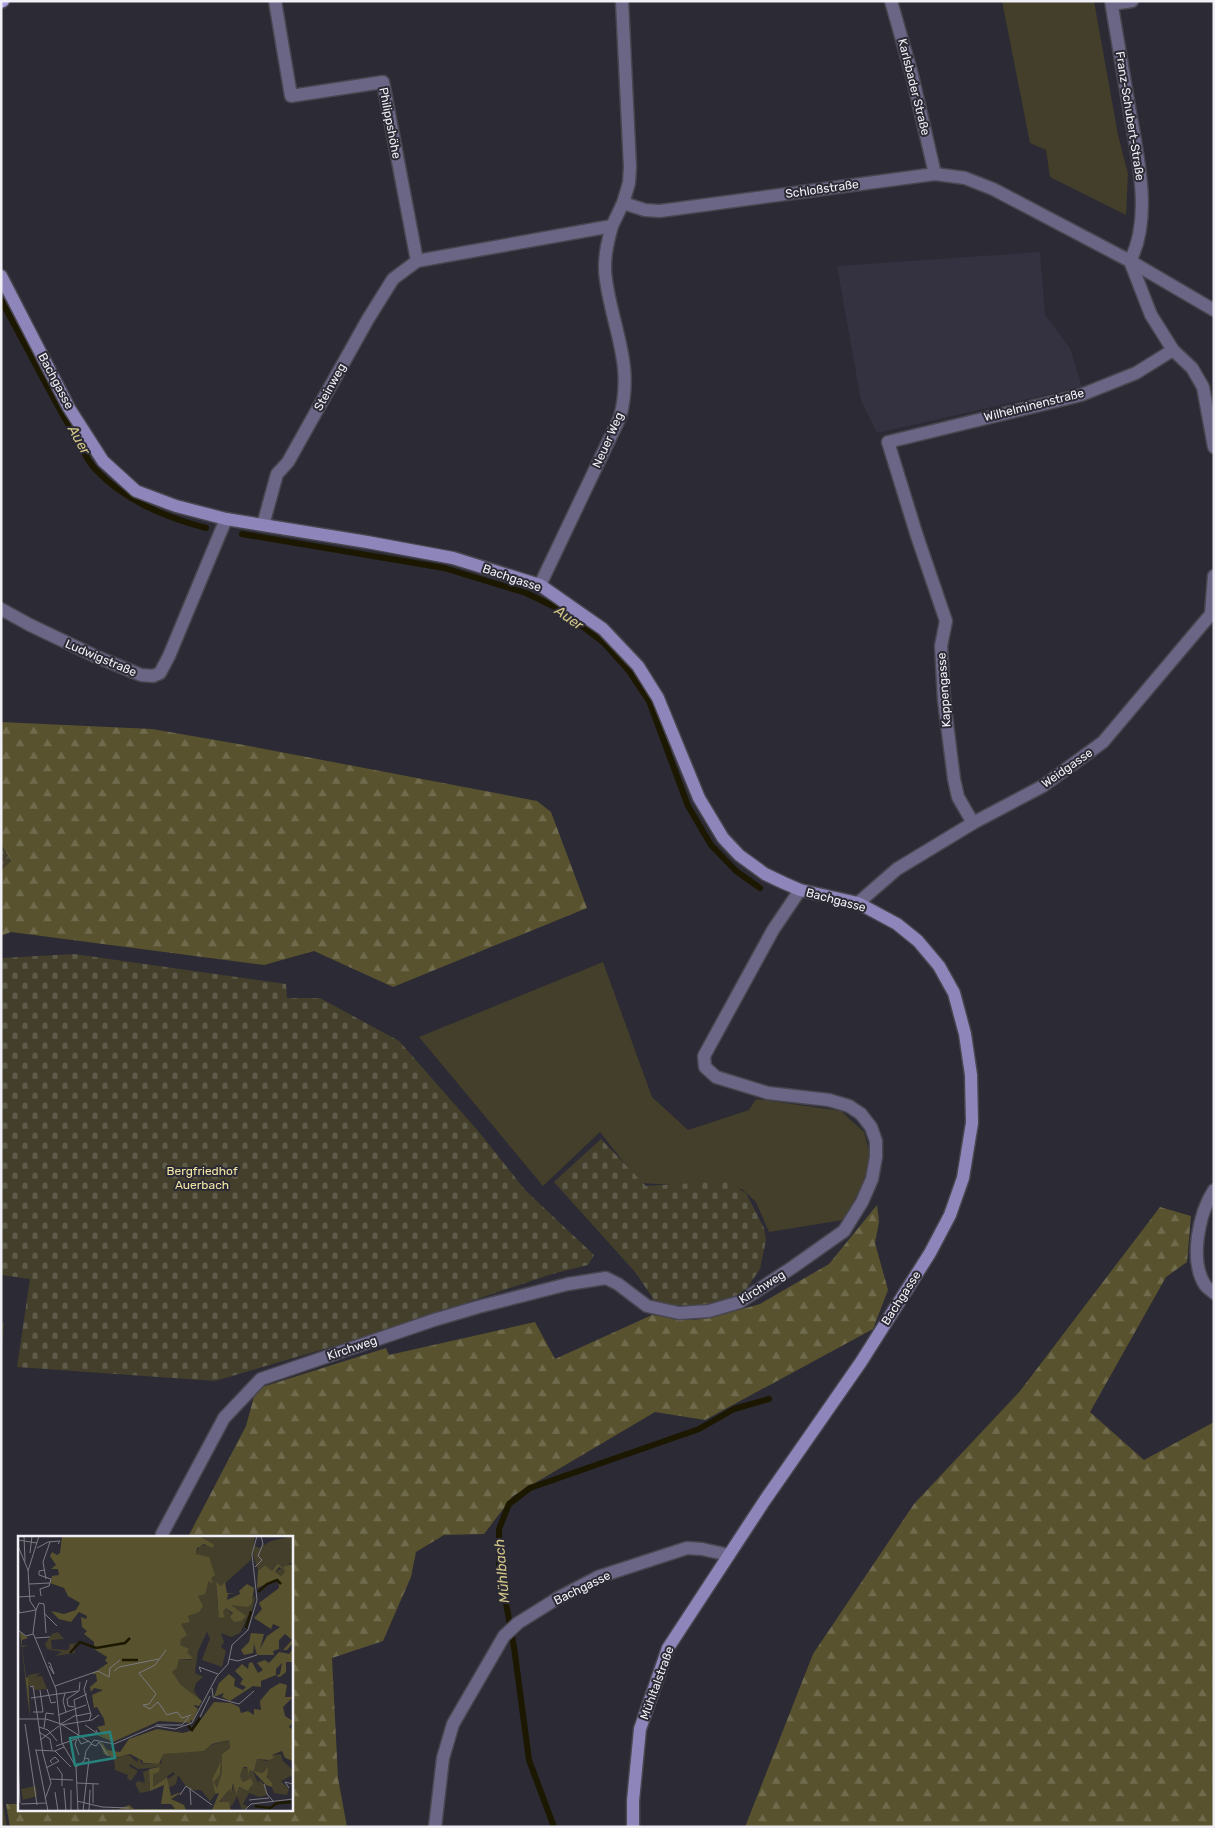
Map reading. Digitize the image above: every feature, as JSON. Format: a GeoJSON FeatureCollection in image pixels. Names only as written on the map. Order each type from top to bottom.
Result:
{"type":"FeatureCollection","features":[{"type":"Feature","properties":{"kind":"main road","name":"Bachgasse"},"geometry":{"type":"LineString","coordinates":[[1,276],[69,408],[103,461],[136,491],[176,506],[226,518],[453,558],[540,585],[603,629],[638,666],[658,698],[699,798],[723,838],[739,855],[765,874],[800,890],[858,904],[889,919],[918,942],[939,966],[954,993],[965,1034],[971,1075],[972,1123],[962,1178],[950,1215],[925,1261],[838,1396],[729,1555]]}},
{"type":"Feature","properties":{"kind":"main road","name":"Mühltalstraße"},"geometry":{"type":"LineString","coordinates":[[633,1827],[633,1802],[640,1729],[668,1648],[729,1555]]}},
{"type":"Feature","properties":{"kind":"street","name":"Philippshöhe"},"geometry":{"type":"LineString","coordinates":[[275,1],[290,96],[383,82],[417,261]]}},
{"type":"Feature","properties":{"kind":"street"},"geometry":{"type":"LineString","coordinates":[[417,261],[612,226],[623,204],[629,183],[630,167],[622,1]]}},
{"type":"Feature","properties":{"kind":"street","name":"Karlsbader Straße"},"geometry":{"type":"LineString","coordinates":[[891,1],[912,75],[936,174]]}},
{"type":"Feature","properties":{"kind":"street"},"geometry":{"type":"LineString","coordinates":[[1112,3],[1132,1]]}},
{"type":"Feature","properties":{"kind":"street","name":"Franz-Schubert-Straße"},"geometry":{"type":"LineString","coordinates":[[1112,3],[1141,178],[1140,224],[1134,253],[1130,261]]}},
{"type":"Feature","properties":{"kind":"street","name":"Schloßstraße"},"geometry":{"type":"LineString","coordinates":[[623,204],[645,210],[660,211],[936,174],[966,178],[993,189],[1130,261],[1214,310]]}},
{"type":"Feature","properties":{"kind":"street","name":"Neuer Weg"},"geometry":{"type":"LineString","coordinates":[[540,585],[620,417],[625,399],[625,370],[606,279],[605,260],[612,226]]}},
{"type":"Feature","properties":{"kind":"street","name":"Steinweg"},"geometry":{"type":"LineString","coordinates":[[263,525],[277,474],[293,454],[368,319],[393,279],[417,261]]}},
{"type":"Feature","properties":{"kind":"street"},"geometry":{"type":"LineString","coordinates":[[1130,261],[1152,315],[1173,350],[1192,368],[1203,387],[1214,447]]}},
{"type":"Feature","properties":{"kind":"street","name":"Wilhelminenstraße"},"geometry":{"type":"LineString","coordinates":[[888,442],[1081,395],[1136,373],[1173,350]]}},
{"type":"Feature","properties":{"kind":"street","name":"Kappengasse"},"geometry":{"type":"LineString","coordinates":[[888,442],[946,621],[941,646],[945,709],[954,779],[958,796],[973,823]]}},
{"type":"Feature","properties":{"kind":"street","name":"Ludwigstraße"},"geometry":{"type":"LineString","coordinates":[[1,609],[97,657],[141,675],[153,676],[160,673],[169,656],[226,518]]}},
{"type":"Feature","properties":{"kind":"street","name":"Weidgasse"},"geometry":{"type":"LineString","coordinates":[[858,904],[896,869],[973,823],[1044,786],[1103,742],[1212,616],[1214,576]]}},
{"type":"Feature","properties":{"kind":"street","name":"Kirchweg"},"geometry":{"type":"LineString","coordinates":[[162,1534],[224,1418],[261,1379],[434,1320],[568,1284],[606,1278],[618,1284],[647,1306],[679,1313],[709,1311],[740,1302],[844,1230],[862,1202],[872,1180],[876,1157],[876,1141],[871,1127],[861,1114],[849,1106],[829,1100],[768,1093],[716,1077],[705,1067],[704,1056],[773,930],[800,890]]}},
{"type":"Feature","properties":{"kind":"street"},"geometry":{"type":"LineString","coordinates":[[1214,1190],[1205,1211],[1197,1253],[1199,1269],[1206,1285],[1214,1293]]}},
{"type":"Feature","properties":{"kind":"street","name":"Bachgasse"},"geometry":{"type":"LineString","coordinates":[[435,1827],[443,1758],[453,1724],[504,1636],[518,1623],[558,1598],[598,1577],[678,1551],[688,1548],[702,1549],[729,1555]]}},
{"type":"Feature","properties":{"kind":"shaded area"},"geometry":{"type":"Polygon","coordinates":[[[1040,252],[1045,315],[1070,348],[1082,387],[877,433],[861,401],[837,266],[1040,252]]]}},
{"type":"Feature","properties":{"kind":"green space"},"geometry":{"type":"Polygon","coordinates":[[[1002,1],[1094,1],[1118,135],[1128,174],[1126,215],[1050,177],[1046,150],[1030,143],[1002,1]]]}},
{"type":"Feature","properties":{"kind":"green space"},"geometry":{"type":"Polygon","coordinates":[[[1,722],[152,729],[537,801],[551,812],[587,908],[393,987],[314,951],[264,965],[11,932],[1,936],[1,870],[11,861],[1,844],[1,722]]]}},
{"type":"Feature","properties":{"kind":"green space"},"geometry":{"type":"Polygon","coordinates":[[[1,844],[11,861],[1,870],[1,844]]]}},
{"type":"Feature","properties":{"kind":"green space","name":"Bergfriedhof Auerbach"},"geometry":{"type":"Polygon","coordinates":[[[74,954],[286,984],[287,998],[320,998],[399,1041],[479,1132],[525,1190],[594,1255],[588,1265],[552,1274],[348,1342],[215,1381],[17,1367],[30,1279],[1,1275],[1,958],[74,954]]]}},
{"type":"Feature","properties":{"kind":"green space"},"geometry":{"type":"Polygon","coordinates":[[[603,962],[652,1097],[688,1130],[749,1110],[756,1099],[841,1111],[864,1132],[871,1160],[859,1192],[843,1220],[769,1232],[756,1202],[742,1189],[640,1183],[600,1132],[543,1186],[419,1037],[603,962]]]}},
{"type":"Feature","properties":{"kind":"green space"},"geometry":{"type":"Polygon","coordinates":[[[601,1139],[646,1186],[726,1181],[746,1193],[764,1228],[766,1240],[760,1269],[743,1294],[710,1306],[672,1305],[654,1300],[636,1273],[554,1182],[601,1139]]]}},
{"type":"Feature","properties":{"kind":"green space"},"geometry":{"type":"Polygon","coordinates":[[[877,1205],[879,1222],[875,1243],[888,1290],[873,1329],[705,1420],[655,1412],[513,1496],[484,1534],[444,1535],[416,1552],[411,1577],[383,1641],[332,1658],[338,1778],[347,1827],[10,1827],[6,1804],[18,1804],[18,1810],[292,1810],[292,1536],[189,1536],[246,1426],[256,1389],[386,1348],[389,1355],[535,1322],[555,1359],[652,1315],[695,1320],[760,1304],[829,1264],[877,1205]]]}},
{"type":"Feature","properties":{"kind":"green space"},"geometry":{"type":"Polygon","coordinates":[[[1160,1207],[1191,1216],[1187,1262],[1166,1277],[1090,1412],[1144,1460],[1214,1422],[1214,1827],[745,1827],[813,1654],[914,1504],[1020,1391],[1160,1207]]]}},
{"type":"Feature","properties":{"kind":"green space"},"geometry":{"type":"Polygon","coordinates":[[[1,1322],[4,1323],[1,1367],[1,1322]]]}},
{"type":"Feature","properties":{"kind":"green space"},"geometry":{"type":"Polygon","coordinates":[[[1,1793],[7,1827],[1,1827],[1,1793]]]}},
{"type":"Feature","properties":{"kind":"waterway","name":"Auer"},"geometry":{"type":"LineString","coordinates":[[1,300],[92,466],[120,491],[146,507],[206,528]]}},
{"type":"Feature","properties":{"kind":"waterway","name":"Auer"},"geometry":{"type":"LineString","coordinates":[[242,534],[444,568],[526,593],[561,610],[603,642],[629,671],[649,701],[688,806],[711,845],[736,871],[760,888]]}},
{"type":"Feature","properties":{"kind":"waterway","name":"Mühlbach"},"geometry":{"type":"LineString","coordinates":[[554,1827],[529,1760],[514,1647],[499,1565],[499,1529],[509,1504],[530,1488],[699,1429],[734,1409],[769,1399]]}}]}
